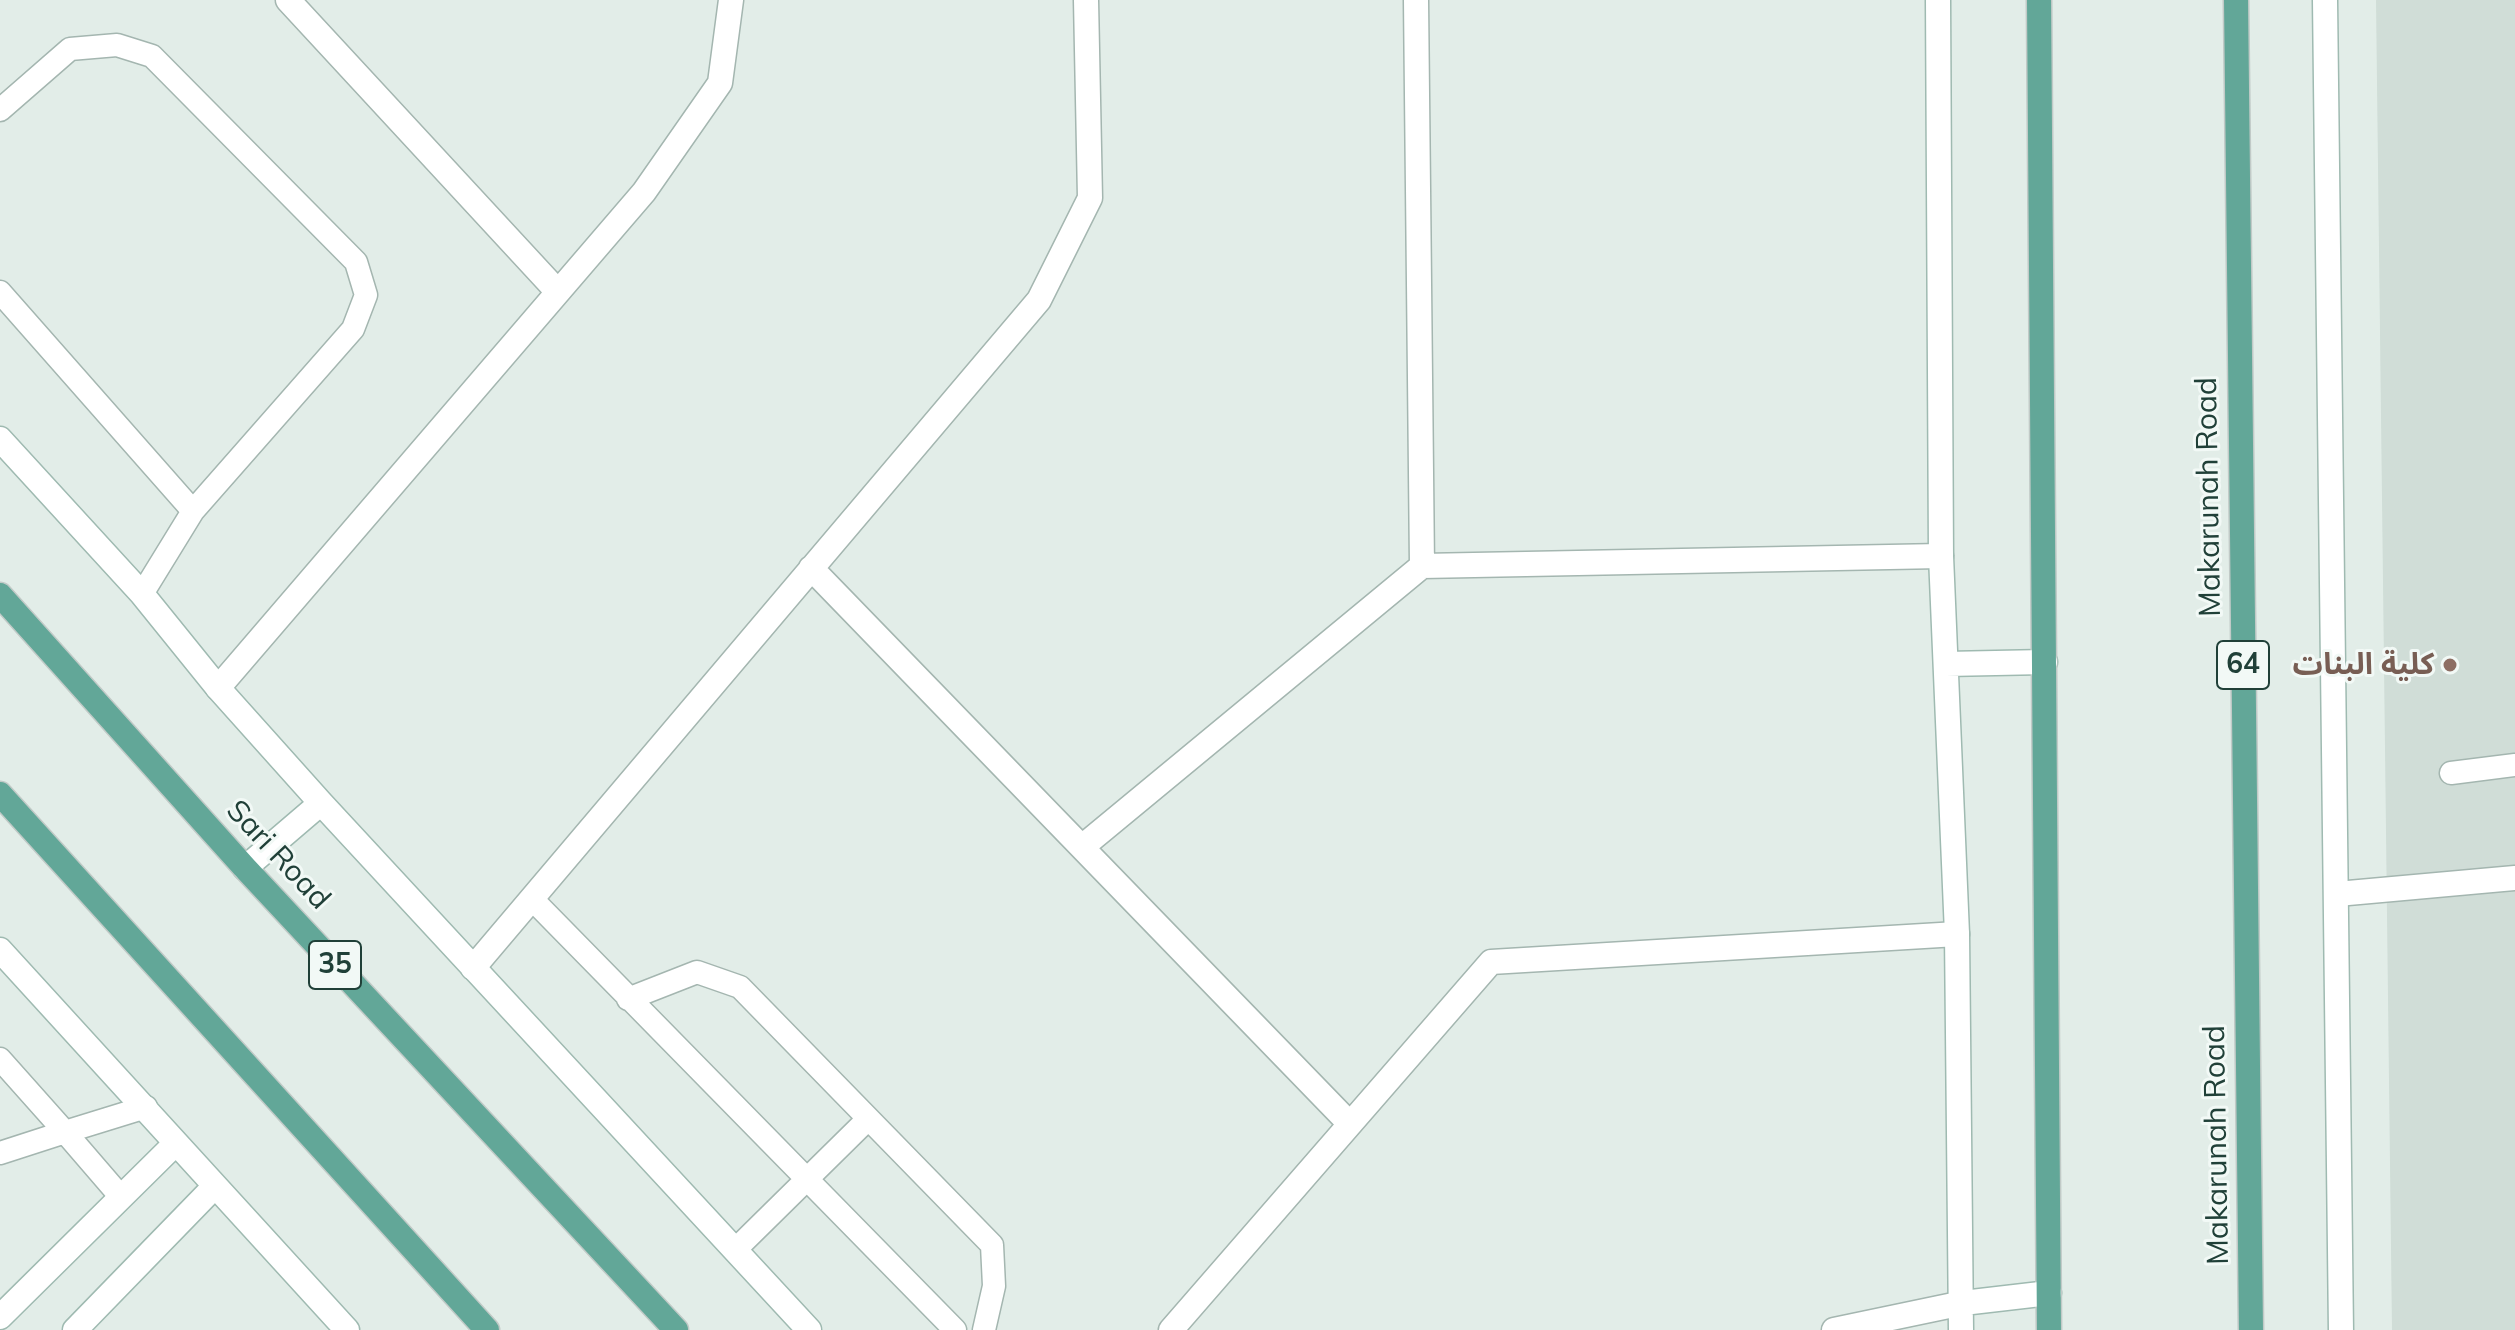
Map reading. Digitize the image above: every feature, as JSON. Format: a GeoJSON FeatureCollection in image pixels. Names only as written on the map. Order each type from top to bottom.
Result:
{"type":"FeatureCollection","features":[{"type":"Feature","properties":{"kind":"main road"},"geometry":{"type":"LineString","coordinates":[[2039,0],[2049,1330]]}},
{"type":"Feature","properties":{"kind":"main road","name":"Makarunah Road"},"geometry":{"type":"LineString","coordinates":[[2236,0],[2251,1330]]}},
{"type":"Feature","properties":{"kind":"main road","name":"Sari Road"},"geometry":{"type":"LineString","coordinates":[[0,595],[245,868],[676,1330]]}},
{"type":"Feature","properties":{"kind":"main road"},"geometry":{"type":"LineString","coordinates":[[0,794],[487,1330]]}},
{"type":"Feature","properties":{"kind":"street"},"geometry":{"type":"LineString","coordinates":[[288,0],[558,292]]}},
{"type":"Feature","properties":{"kind":"street"},"geometry":{"type":"LineString","coordinates":[[218,688],[644,192],[720,83],[731,0]]}},
{"type":"Feature","properties":{"kind":"street"},"geometry":{"type":"LineString","coordinates":[[473,968],[1039,300],[1090,198],[1086,0]]}},
{"type":"Feature","properties":{"kind":"street"},"geometry":{"type":"LineString","coordinates":[[1416,0],[1422,566]]}},
{"type":"Feature","properties":{"kind":"street"},"geometry":{"type":"LineString","coordinates":[[1938,0],[1941,556],[1957,934],[1961,1330]]}},
{"type":"Feature","properties":{"kind":"street"},"geometry":{"type":"LineString","coordinates":[[2325,0],[2341,1330]]}},
{"type":"Feature","properties":{"kind":"street"},"geometry":{"type":"LineString","coordinates":[[0,439],[142,594],[218,688],[321,803],[809,1330]]}},
{"type":"Feature","properties":{"kind":"street"},"geometry":{"type":"LineString","coordinates":[[1082,847],[1422,566],[1941,556]]}},
{"type":"Feature","properties":{"kind":"street"},"geometry":{"type":"LineString","coordinates":[[811,568],[1350,1124]]}},
{"type":"Feature","properties":{"kind":"street"},"geometry":{"type":"LineString","coordinates":[[1946,664],[2045,662]]}},
{"type":"Feature","properties":{"kind":"street"},"geometry":{"type":"LineString","coordinates":[[245,868],[321,803]]}},
{"type":"Feature","properties":{"kind":"street"},"geometry":{"type":"LineString","coordinates":[[2337,894],[2515,878]]}},
{"type":"Feature","properties":{"kind":"street"},"geometry":{"type":"LineString","coordinates":[[1171,1330],[1491,962],[1957,934]]}},
{"type":"Feature","properties":{"kind":"street"},"geometry":{"type":"LineString","coordinates":[[0,950],[347,1330]]}},
{"type":"Feature","properties":{"kind":"street"},"geometry":{"type":"LineString","coordinates":[[0,1317],[176,1143]]}},
{"type":"Feature","properties":{"kind":"street"},"geometry":{"type":"LineString","coordinates":[[75,1330],[215,1186]]}},
{"type":"Feature","properties":{"kind":"street"},"geometry":{"type":"LineString","coordinates":[[1834,1330],[1963,1303],[2049,1293]]}},
{"type":"Feature","properties":{"kind":"lane"},"geometry":{"type":"LineString","coordinates":[[0,110],[70,49],[117,45],[152,56],[356,262],[366,295],[353,329],[193,511],[142,594]]}},
{"type":"Feature","properties":{"kind":"lane"},"geometry":{"type":"LineString","coordinates":[[0,292],[193,511]]}},
{"type":"Feature","properties":{"kind":"lane"},"geometry":{"type":"LineString","coordinates":[[2451,773],[2515,765]]}},
{"type":"Feature","properties":{"kind":"lane"},"geometry":{"type":"LineString","coordinates":[[532,899],[955,1330]]}},
{"type":"Feature","properties":{"kind":"lane"},"geometry":{"type":"LineString","coordinates":[[628,999],[697,972],[740,987],[992,1245],[994,1286],[984,1330]]}},
{"type":"Feature","properties":{"kind":"lane"},"geometry":{"type":"LineString","coordinates":[[0,1059],[121,1197]]}},
{"type":"Feature","properties":{"kind":"lane"},"geometry":{"type":"LineString","coordinates":[[0,1153],[146,1107]]}},
{"type":"Feature","properties":{"kind":"lane"},"geometry":{"type":"LineString","coordinates":[[735,1250],[868,1119]]}},
{"type":"Feature","properties":{"kind":"shaded area","name":"كلية البنات"},"geometry":{"type":"Polygon","coordinates":[[[2376,0],[2515,0],[2515,1330],[2392,1330],[2376,0]]]}},
{"type":"Feature","properties":{"kind":"place","name":"كلية البنات"},"geometry":{"type":"Point","coordinates":[2450,665]}}]}
